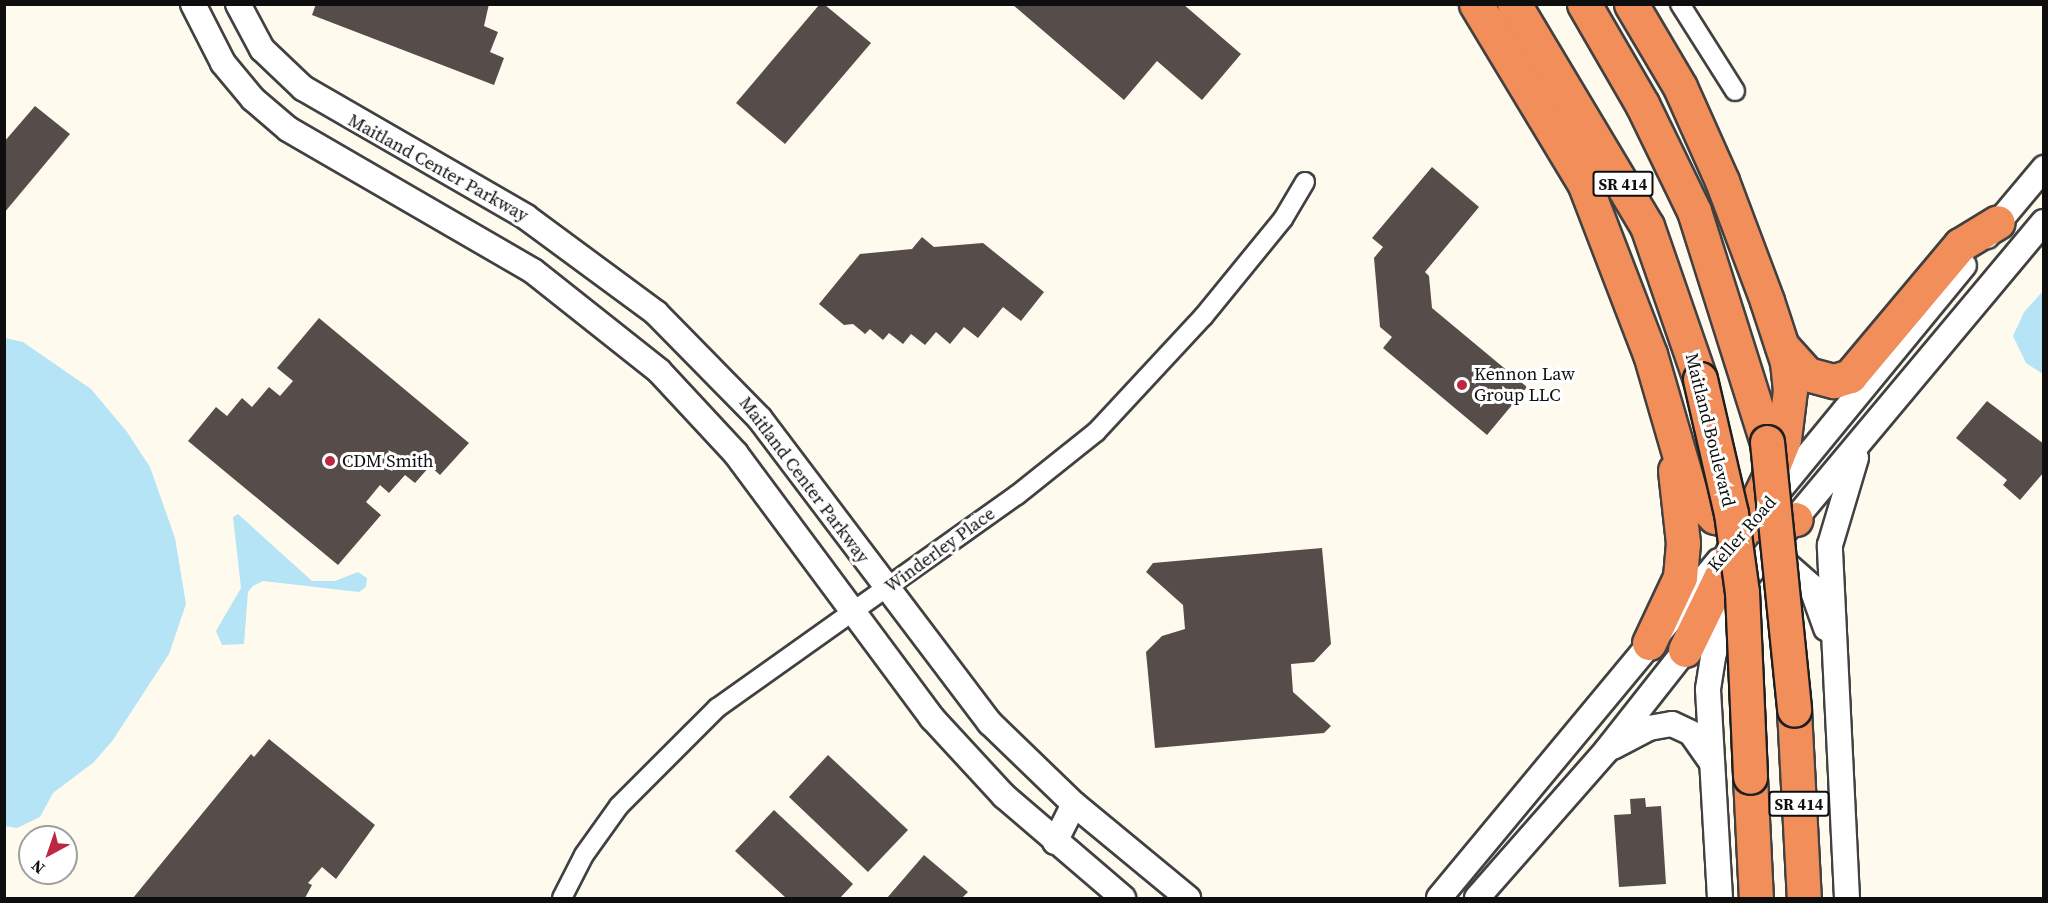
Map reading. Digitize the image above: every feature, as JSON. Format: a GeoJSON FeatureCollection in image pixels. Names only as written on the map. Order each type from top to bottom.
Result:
{"type":"FeatureCollection","features":[{"type":"Feature","properties":{"kind":"highway"},"geometry":{"type":"LineString","coordinates":[[1476,4],[1585,185],[1650,354],[1690,492],[1703,508],[1715,517],[1756,535]]}},
{"type":"Feature","properties":{"kind":"highway","name":"Maitland Boulevard"},"geometry":{"type":"LineString","coordinates":[[1514,4],[1647,226],[1700,379],[1731,513],[1742,592],[1756,898]]}},
{"type":"Feature","properties":{"kind":"highway","name":"SR 414"},"geometry":{"type":"LineString","coordinates":[[1584,4],[1642,104],[1694,211],[1731,318],[1767,442],[1794,710],[1804,898]]}},
{"type":"Feature","properties":{"kind":"highway"},"geometry":{"type":"LineString","coordinates":[[1631,4],[1680,87],[1722,181],[1782,346],[1790,413],[1756,535],[1685,650]]}},
{"type":"Feature","properties":{"kind":"highway"},"geometry":{"type":"LineString","coordinates":[[1782,346],[1807,374],[1834,381],[1850,376],[1960,245],[1998,222]]}},
{"type":"Feature","properties":{"kind":"highway"},"geometry":{"type":"LineString","coordinates":[[1649,643],[1680,577],[1683,543],[1674,441]]}},
{"type":"Feature","properties":{"kind":"street"},"geometry":{"type":"LineString","coordinates":[[193,4],[223,63],[254,99],[288,129],[533,271],[602,321],[681,393],[743,463],[938,725],[1054,842],[1123,898]]}},
{"type":"Feature","properties":{"kind":"street","name":"Maitland Center Parkway"},"geometry":{"type":"LineString","coordinates":[[238,4],[262,49],[303,88],[558,238],[632,292],[709,364],[777,440],[886,589],[990,723],[1094,822],[1188,898]]}},
{"type":"Feature","properties":{"kind":"street"},"geometry":{"type":"LineString","coordinates":[[1680,4],[1735,91]]}},
{"type":"Feature","properties":{"kind":"street","name":"Keller Road"},"geometry":{"type":"LineString","coordinates":[[1477,898],[1606,751],[1685,650],[1735,592],[1756,535],[1998,222],[2034,194],[2043,168]]}},
{"type":"Feature","properties":{"kind":"street","name":"Winderley Place"},"geometry":{"type":"LineString","coordinates":[[562,898],[584,855],[619,806],[665,756],[717,708],[851,609],[886,589],[1096,432],[1248,262],[1305,182]]}},
{"type":"Feature","properties":{"kind":"street"},"geometry":{"type":"LineString","coordinates":[[2034,194],[2043,222]]}},
{"type":"Feature","properties":{"kind":"street","name":"Keller Road"},"geometry":{"type":"LineString","coordinates":[[1439,898],[1649,643],[1756,535],[1862,441],[2043,222]]}},
{"type":"Feature","properties":{"kind":"street"},"geometry":{"type":"LineString","coordinates":[[681,393],[709,364]]}},
{"type":"Feature","properties":{"kind":"street"},"geometry":{"type":"LineString","coordinates":[[1847,898],[1830,545],[1834,519],[1862,441]]}},
{"type":"Feature","properties":{"kind":"street"},"geometry":{"type":"LineString","coordinates":[[1756,535],[1811,586],[1820,606],[1836,681]]}},
{"type":"Feature","properties":{"kind":"street"},"geometry":{"type":"LineString","coordinates":[[1720,898],[1708,689],[1713,656],[1735,592]]}},
{"type":"Feature","properties":{"kind":"street"},"geometry":{"type":"LineString","coordinates":[[1606,751],[1649,728],[1672,724],[1698,741],[1713,769]]}},
{"type":"Feature","properties":{"kind":"street"},"geometry":{"type":"LineString","coordinates":[[1054,842],[1074,804]]}},
{"type":"Feature","properties":{"kind":"street"},"geometry":{"type":"LineString","coordinates":[[1054,842],[1094,822]]}},
{"type":"Feature","properties":{"kind":"water"},"geometry":{"type":"Polygon","coordinates":[[[2043,291],[2043,374],[2026,363],[2013,336],[2024,312],[2043,291]]]}},
{"type":"Feature","properties":{"kind":"water"},"geometry":{"type":"Polygon","coordinates":[[[5,338],[23,342],[91,389],[127,432],[150,467],[175,538],[186,604],[169,654],[113,740],[94,762],[53,793],[40,817],[23,825],[18,825],[17,828],[4,826],[5,338]]]}},
{"type":"Feature","properties":{"kind":"water"},"geometry":{"type":"Polygon","coordinates":[[[238,514],[312,581],[335,581],[358,572],[367,578],[366,587],[359,592],[263,581],[253,586],[248,592],[244,644],[222,645],[216,631],[241,588],[233,517],[238,514]]]}},
{"type":"Feature","properties":{"kind":"building"},"geometry":{"type":"Polygon","coordinates":[[[316,4],[489,4],[484,26],[498,32],[490,52],[504,58],[494,85],[312,15],[316,4]]]}},
{"type":"Feature","properties":{"kind":"building"},"geometry":{"type":"Polygon","coordinates":[[[1012,4],[1183,4],[1241,54],[1202,100],[1157,61],[1124,100],[1012,4]]]}},
{"type":"Feature","properties":{"kind":"building"},"geometry":{"type":"Polygon","coordinates":[[[819,5],[825,5],[871,43],[785,144],[736,103],[819,5]]]}},
{"type":"Feature","properties":{"kind":"building"},"geometry":{"type":"Polygon","coordinates":[[[35,106],[70,134],[4,213],[4,142],[35,106]]]}},
{"type":"Feature","properties":{"kind":"building"},"geometry":{"type":"Polygon","coordinates":[[[1432,167],[1479,207],[1425,272],[1429,276],[1432,308],[1527,387],[1487,435],[1383,348],[1392,337],[1380,327],[1374,258],[1383,247],[1372,238],[1432,167]]]}},
{"type":"Feature","properties":{"kind":"building"},"geometry":{"type":"Polygon","coordinates":[[[922,237],[934,247],[983,243],[1044,292],[1021,321],[1003,307],[978,338],[964,327],[950,344],[936,332],[925,345],[911,334],[903,344],[889,333],[883,340],[870,329],[865,334],[853,324],[844,325],[819,304],[860,254],[912,249],[922,237]]]}},
{"type":"Feature","properties":{"kind":"building"},"geometry":{"type":"Polygon","coordinates":[[[319,318],[469,443],[440,475],[430,466],[415,483],[405,475],[389,493],[380,485],[366,502],[381,515],[338,565],[188,441],[216,407],[227,416],[242,398],[252,407],[269,387],[280,396],[293,381],[277,368],[319,318]]]}},
{"type":"Feature","properties":{"kind":"building"},"geometry":{"type":"Polygon","coordinates":[[[1987,401],[2044,444],[2044,472],[2020,500],[2003,485],[2007,480],[1956,438],[1987,401]]]}},
{"type":"Feature","properties":{"kind":"building"},"geometry":{"type":"Polygon","coordinates":[[[1322,548],[1331,644],[1314,662],[1291,664],[1293,692],[1331,726],[1324,733],[1155,748],[1146,652],[1162,636],[1185,629],[1183,605],[1146,572],[1153,563],[1322,548]]]}},
{"type":"Feature","properties":{"kind":"building"},"geometry":{"type":"Polygon","coordinates":[[[269,739],[375,825],[336,879],[322,867],[308,883],[312,885],[305,898],[133,898],[251,754],[254,757],[269,739]]]}},
{"type":"Feature","properties":{"kind":"building"},"geometry":{"type":"Polygon","coordinates":[[[828,755],[908,830],[868,872],[789,797],[828,755]]]}},
{"type":"Feature","properties":{"kind":"building"},"geometry":{"type":"Polygon","coordinates":[[[1645,798],[1646,807],[1661,806],[1666,884],[1619,887],[1614,815],[1631,814],[1630,799],[1645,798]]]}},
{"type":"Feature","properties":{"kind":"building"},"geometry":{"type":"Polygon","coordinates":[[[774,810],[853,884],[840,898],[786,898],[735,851],[774,810]]]}},
{"type":"Feature","properties":{"kind":"building"},"geometry":{"type":"Polygon","coordinates":[[[924,855],[968,892],[962,898],[887,898],[924,855]]]}},
{"type":"Feature","properties":{"kind":"place","name":"Kennon Law Group LLC"},"geometry":{"type":"Point","coordinates":[1462,385]}},
{"type":"Feature","properties":{"kind":"place","name":"CDM Smith"},"geometry":{"type":"Point","coordinates":[330,461]}}]}
